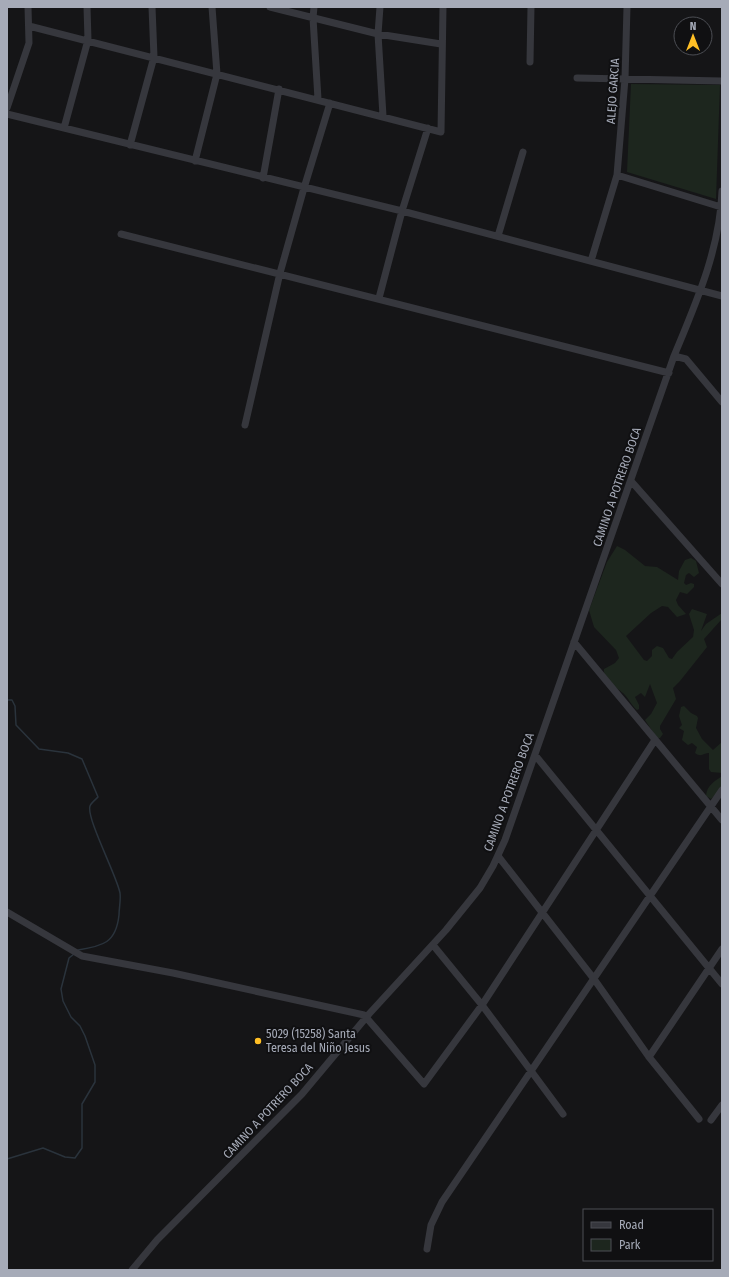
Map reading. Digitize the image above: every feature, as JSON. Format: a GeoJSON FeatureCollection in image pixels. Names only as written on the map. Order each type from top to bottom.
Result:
{"type":"FeatureCollection","features":[{"type":"Feature","properties":{"kind":"street"},"geometry":{"type":"LineString","coordinates":[[7,108],[29,43],[28,7]]}},
{"type":"Feature","properties":{"kind":"street"},"geometry":{"type":"LineString","coordinates":[[64,128],[88,40],[87,7]]}},
{"type":"Feature","properties":{"kind":"street"},"geometry":{"type":"LineString","coordinates":[[130,145],[154,57],[152,7]]}},
{"type":"Feature","properties":{"kind":"street"},"geometry":{"type":"LineString","coordinates":[[195,161],[217,74],[212,7]]}},
{"type":"Feature","properties":{"kind":"street"},"geometry":{"type":"LineString","coordinates":[[270,7],[378,34],[441,44]]}},
{"type":"Feature","properties":{"kind":"street"},"geometry":{"type":"LineString","coordinates":[[314,7],[313,18],[318,100]]}},
{"type":"Feature","properties":{"kind":"street"},"geometry":{"type":"LineString","coordinates":[[380,7],[378,34],[383,116]]}},
{"type":"Feature","properties":{"kind":"street"},"geometry":{"type":"LineString","coordinates":[[29,26],[279,89],[441,132],[441,44],[443,7]]}},
{"type":"Feature","properties":{"kind":"street"},"geometry":{"type":"LineString","coordinates":[[530,62],[531,7]]}},
{"type":"Feature","properties":{"kind":"street","name":"ALEJO GARCIA"},"geometry":{"type":"LineString","coordinates":[[591,261],[618,175],[625,79],[627,7]]}},
{"type":"Feature","properties":{"kind":"street"},"geometry":{"type":"LineString","coordinates":[[577,78],[722,81]]}},
{"type":"Feature","properties":{"kind":"street"},"geometry":{"type":"LineString","coordinates":[[263,178],[279,89]]}},
{"type":"Feature","properties":{"kind":"street"},"geometry":{"type":"LineString","coordinates":[[245,425],[280,273],[330,103]]}},
{"type":"Feature","properties":{"kind":"street"},"geometry":{"type":"LineString","coordinates":[[7,114],[402,211],[722,296]]}},
{"type":"Feature","properties":{"kind":"street"},"geometry":{"type":"LineString","coordinates":[[379,298],[402,211],[428,128]]}},
{"type":"Feature","properties":{"kind":"street"},"geometry":{"type":"LineString","coordinates":[[498,236],[523,152]]}},
{"type":"Feature","properties":{"kind":"street"},"geometry":{"type":"LineString","coordinates":[[618,175],[721,211],[722,191]]}},
{"type":"Feature","properties":{"kind":"street","name":"CAMINO A POTRERO BOCA"},"geometry":{"type":"LineString","coordinates":[[132,1270],[157,1240],[302,1094],[366,1017],[433,945],[480,888],[498,856],[535,755],[668,372],[701,291],[717,234],[721,211]]}},
{"type":"Feature","properties":{"kind":"street"},"geometry":{"type":"LineString","coordinates":[[121,234],[668,372]]}},
{"type":"Feature","properties":{"kind":"street"},"geometry":{"type":"LineString","coordinates":[[674,356],[686,359],[722,402]]}},
{"type":"Feature","properties":{"kind":"street"},"geometry":{"type":"LineString","coordinates":[[631,481],[722,584]]}},
{"type":"Feature","properties":{"kind":"street"},"geometry":{"type":"LineString","coordinates":[[574,642],[722,820]]}},
{"type":"Feature","properties":{"kind":"street"},"geometry":{"type":"LineString","coordinates":[[7,912],[74,951],[91,958],[172,973],[351,1011],[366,1017],[424,1084],[482,1005],[543,914],[655,740]]}},
{"type":"Feature","properties":{"kind":"street"},"geometry":{"type":"LineString","coordinates":[[535,755],[722,984]]}},
{"type":"Feature","properties":{"kind":"street"},"geometry":{"type":"LineString","coordinates":[[427,1249],[431,1225],[442,1202],[722,790]]}},
{"type":"Feature","properties":{"kind":"street"},"geometry":{"type":"LineString","coordinates":[[498,856],[594,979],[649,1057],[699,1119]]}},
{"type":"Feature","properties":{"kind":"street"},"geometry":{"type":"LineString","coordinates":[[433,945],[482,1005],[563,1114]]}},
{"type":"Feature","properties":{"kind":"street"},"geometry":{"type":"LineString","coordinates":[[649,1057],[722,949]]}},
{"type":"Feature","properties":{"kind":"street"},"geometry":{"type":"LineString","coordinates":[[711,1120],[722,1105]]}},
{"type":"Feature","properties":{"kind":"green space"},"geometry":{"type":"Polygon","coordinates":[[[631,84],[720,85],[716,199],[627,172],[631,84]]]}},
{"type":"Feature","properties":{"kind":"green space"},"geometry":{"type":"Polygon","coordinates":[[[617,546],[625,550],[645,566],[657,567],[678,580],[679,571],[685,560],[691,558],[696,561],[699,573],[694,577],[689,573],[686,575],[684,583],[686,585],[691,583],[694,584],[694,587],[687,594],[680,592],[676,600],[678,605],[686,614],[677,617],[668,607],[662,606],[651,613],[626,636],[644,660],[647,661],[652,656],[652,650],[657,646],[663,648],[669,658],[672,659],[677,652],[693,637],[694,630],[689,614],[692,609],[707,614],[701,631],[706,624],[722,613],[721,620],[704,639],[707,647],[673,688],[676,699],[660,726],[663,734],[660,738],[657,738],[645,720],[651,714],[657,703],[650,684],[645,697],[641,693],[635,697],[639,705],[639,709],[637,710],[625,695],[610,683],[606,677],[604,669],[615,663],[619,658],[616,650],[594,627],[589,610],[607,562],[617,546]]]}},
{"type":"Feature","properties":{"kind":"green space"},"geometry":{"type":"Polygon","coordinates":[[[684,706],[691,713],[697,716],[696,728],[702,739],[713,750],[722,742],[722,773],[711,772],[709,769],[709,753],[701,755],[697,754],[695,753],[697,747],[692,743],[688,745],[682,740],[684,731],[679,728],[682,725],[679,716],[681,707],[684,706]]]}},
{"type":"Feature","properties":{"kind":"green space"},"geometry":{"type":"Polygon","coordinates":[[[722,776],[722,788],[711,799],[706,796],[709,786],[722,776]]]}},
{"type":"Feature","properties":{"kind":"waterway"},"geometry":{"type":"LineString","coordinates":[[7,700],[12,700],[15,706],[16,725],[39,749],[68,753],[82,759],[98,797],[92,802],[90,812],[97,834],[118,885],[120,893],[119,915],[115,932],[107,942],[95,947],[78,950]]}},
{"type":"Feature","properties":{"kind":"waterway"},"geometry":{"type":"LineString","coordinates":[[7,1159],[43,1148],[65,1157],[75,1158],[82,1148],[82,1104],[95,1082],[95,1065],[85,1036],[80,1026],[71,1017],[63,1001],[61,989],[69,958],[74,954]]}},
{"type":"Feature","properties":{"kind":"place","name":"5029 (15258) Santa Teresa del Niño Jesus"},"geometry":{"type":"Point","coordinates":[258,1041]}}]}
